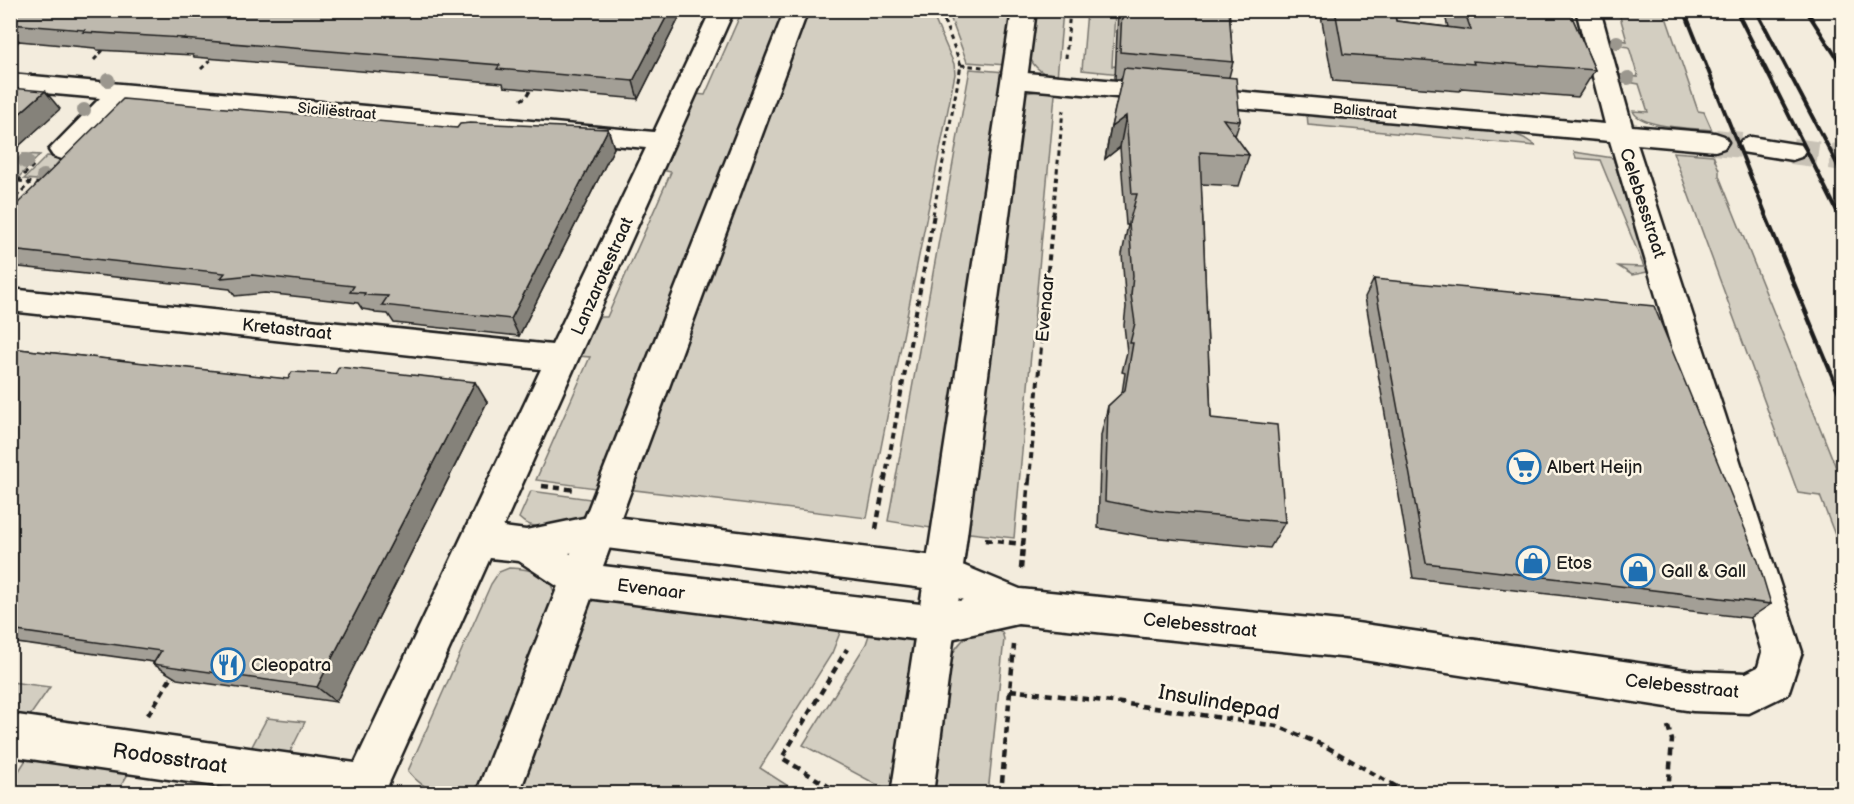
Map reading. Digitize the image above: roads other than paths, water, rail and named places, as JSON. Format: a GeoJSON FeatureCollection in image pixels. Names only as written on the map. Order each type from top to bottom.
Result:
{"type":"FeatureCollection","features":[{"type":"Feature","properties":{"kind":"street","name":"Lanzarotestraat"},"geometry":{"type":"LineString","coordinates":[[366,786],[723,10]]}},
{"type":"Feature","properties":{"kind":"street"},"geometry":{"type":"LineString","coordinates":[[497,794],[797,10]]}},
{"type":"Feature","properties":{"kind":"street"},"geometry":{"type":"LineString","coordinates":[[912,794],[1024,10]]}},
{"type":"Feature","properties":{"kind":"street","name":"Celebesstraat"},"geometry":{"type":"LineString","coordinates":[[1018,606],[1350,640],[1693,691],[1749,693],[1774,680],[1782,652],[1620,132],[1588,10]]}},
{"type":"Feature","properties":{"kind":"street","name":"Balistraat"},"geometry":{"type":"LineString","coordinates":[[1015,80],[1715,142]]}},
{"type":"Feature","properties":{"kind":"street","name":"Siciliëstraat"},"geometry":{"type":"LineString","coordinates":[[10,82],[509,125],[663,141]]}},
{"type":"Feature","properties":{"kind":"street"},"geometry":{"type":"LineString","coordinates":[[62,150],[120,92]]}},
{"type":"Feature","properties":{"kind":"street"},"geometry":{"type":"LineString","coordinates":[[1751,146],[1792,151]]}},
{"type":"Feature","properties":{"kind":"street","name":"Kretastraat"},"geometry":{"type":"LineString","coordinates":[[10,300],[564,359]]}},
{"type":"Feature","properties":{"kind":"street"},"geometry":{"type":"LineString","coordinates":[[478,540],[526,546],[598,531],[943,574],[1018,606]]}},
{"type":"Feature","properties":{"kind":"street","name":"Evenaar"},"geometry":{"type":"LineString","coordinates":[[526,546],[579,580],[860,616],[937,624],[1018,606]]}},
{"type":"Feature","properties":{"kind":"street","name":"Rodosstraat"},"geometry":{"type":"LineString","coordinates":[[10,735],[366,786]]}},
{"type":"Feature","properties":{"kind":"tunnel"},"geometry":{"type":"LineString","coordinates":[[1715,142],[1751,146]]}},
{"type":"Feature","properties":{"kind":"tunnel"},"geometry":{"type":"LineString","coordinates":[[1792,151],[1844,158]]}},
{"type":"Feature","properties":{"kind":"railway"},"geometry":{"type":"LineString","coordinates":[[1684,10],[1766,215]]}},
{"type":"Feature","properties":{"kind":"railway"},"geometry":{"type":"LineString","coordinates":[[1736,10],[1839,215]]}},
{"type":"Feature","properties":{"kind":"railway"},"geometry":{"type":"LineString","coordinates":[[1756,10],[1844,177]]}},
{"type":"Feature","properties":{"kind":"railway"},"geometry":{"type":"LineString","coordinates":[[1806,10],[1844,69]]}},
{"type":"Feature","properties":{"kind":"railway"},"geometry":{"type":"LineString","coordinates":[[1765,214],[1844,404]]}},
{"type":"Feature","properties":{"kind":"railway"},"geometry":{"type":"LineString","coordinates":[[1838,214],[1844,226]]}},
{"type":"Feature","properties":{"kind":"place","name":"Albert Heijn"},"geometry":{"type":"Point","coordinates":[1524,467]}},
{"type":"Feature","properties":{"kind":"place","name":"Etos"},"geometry":{"type":"Point","coordinates":[1533,563]}},
{"type":"Feature","properties":{"kind":"place","name":"Gall & Gall"},"geometry":{"type":"Point","coordinates":[1638,571]}},
{"type":"Feature","properties":{"kind":"place","name":"Cleopatra"},"geometry":{"type":"Point","coordinates":[228,665]}}]}
